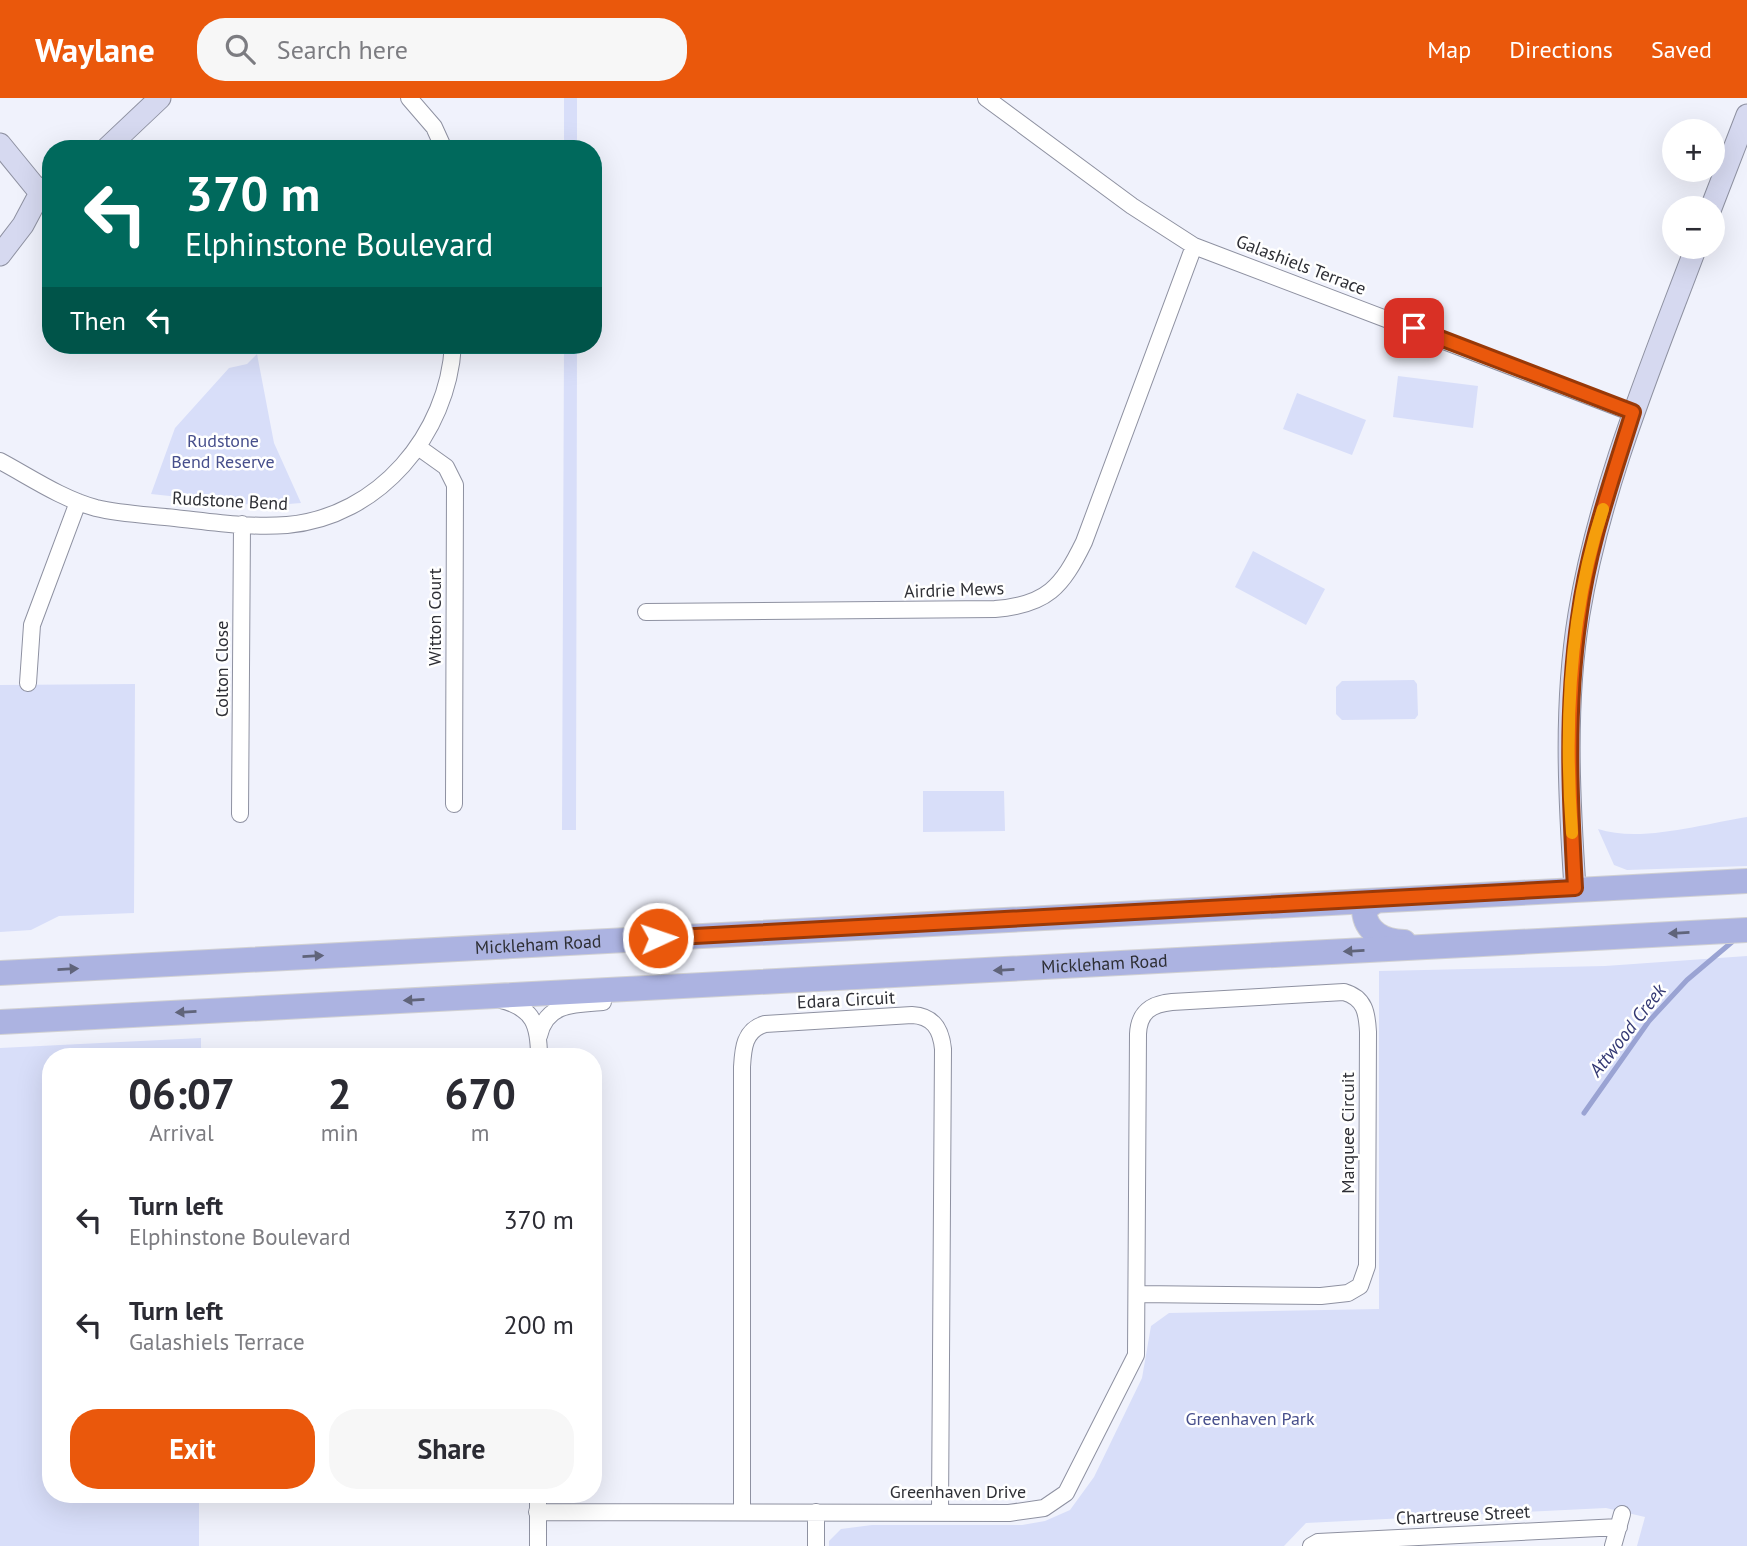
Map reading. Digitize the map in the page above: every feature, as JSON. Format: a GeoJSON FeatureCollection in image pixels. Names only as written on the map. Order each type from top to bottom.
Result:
{"type":"FeatureCollection","features":[{"type":"Feature","properties":{"kind":"main road","name":"Mickleham Road"},"geometry":{"type":"LineString","coordinates":[[0,973],[1747,881]]}},
{"type":"Feature","properties":{"kind":"main road"},"geometry":{"type":"LineString","coordinates":[[1375,901],[1365,907],[1363,914],[1370,929],[1381,937],[1393,941],[1464,945]]}},
{"type":"Feature","properties":{"kind":"main road","name":"Mickleham Road"},"geometry":{"type":"LineString","coordinates":[[0,1022],[1747,930]]}},
{"type":"Feature","properties":{"kind":"street"},"geometry":{"type":"LineString","coordinates":[[117,140],[160,98]]}},
{"type":"Feature","properties":{"kind":"street"},"geometry":{"type":"LineString","coordinates":[[409,98],[430,121],[440,140]]}},
{"type":"Feature","properties":{"kind":"street","name":"Galashiels Terrace"},"geometry":{"type":"LineString","coordinates":[[986,98],[1132,206],[1194,246],[1633,412]]}},
{"type":"Feature","properties":{"kind":"street"},"geometry":{"type":"LineString","coordinates":[[1716,196],[1747,115]]}},
{"type":"Feature","properties":{"kind":"street"},"geometry":{"type":"LineString","coordinates":[[0,144],[42,185]]}},
{"type":"Feature","properties":{"kind":"street"},"geometry":{"type":"LineString","coordinates":[[0,256],[29,237],[42,208]]}},
{"type":"Feature","properties":{"kind":"street","name":"Airdrie Mews"},"geometry":{"type":"LineString","coordinates":[[646,612],[995,609],[1025,607],[1045,596],[1061,582],[1084,542],[1194,246]]}},
{"type":"Feature","properties":{"kind":"street"},"geometry":{"type":"LineString","coordinates":[[1575,888],[1568,770],[1579,615],[1600,516],[1633,412],[1691,259]]}},
{"type":"Feature","properties":{"kind":"street","name":"Rudstone Bend"},"geometry":{"type":"LineString","coordinates":[[0,461],[78,502],[113,511],[242,524],[296,524],[341,511],[391,477],[418,447],[444,398],[451,354]]}},
{"type":"Feature","properties":{"kind":"street","name":"Witton Court"},"geometry":{"type":"LineString","coordinates":[[418,447],[446,467],[455,485],[454,804]]}},
{"type":"Feature","properties":{"kind":"street"},"geometry":{"type":"LineString","coordinates":[[28,683],[32,625],[78,502]]}},
{"type":"Feature","properties":{"kind":"street","name":"Colton Close"},"geometry":{"type":"LineString","coordinates":[[240,814],[242,524]]}},
{"type":"Feature","properties":{"kind":"street"},"geometry":{"type":"LineString","coordinates":[[539,1036],[547,1016],[566,1006],[713,997],[784,981]]}},
{"type":"Feature","properties":{"kind":"street","name":"Marquee Circuit"},"geometry":{"type":"LineString","coordinates":[[1137,1294],[1321,1296],[1348,1293],[1360,1286],[1367,1266],[1367,1020],[1361,1002],[1344,992],[1154,1004],[1146,1010],[1139,1022],[1138,1034]]}},
{"type":"Feature","properties":{"kind":"street"},"geometry":{"type":"LineString","coordinates":[[482,997],[510,1002],[526,1010],[533,1017],[539,1036],[539,1048]]}},
{"type":"Feature","properties":{"kind":"street","name":"Edara Circuit"},"geometry":{"type":"LineString","coordinates":[[742,1512],[742,1067],[746,1040],[753,1030],[765,1024],[912,1015],[926,1017],[935,1024],[940,1030],[943,1049],[940,1512]]}},
{"type":"Feature","properties":{"kind":"street","name":"Greenhaven Drive"},"geometry":{"type":"LineString","coordinates":[[537,1512],[1029,1512],[1049,1506],[1066,1493],[1134,1363],[1138,1346],[1138,1034]]}},
{"type":"Feature","properties":{"kind":"street"},"geometry":{"type":"LineString","coordinates":[[537,1503],[538,1546]]}},
{"type":"Feature","properties":{"kind":"street"},"geometry":{"type":"LineString","coordinates":[[816,1512],[816,1546]]}},
{"type":"Feature","properties":{"kind":"street","name":"Chartreuse Street"},"geometry":{"type":"LineString","coordinates":[[1311,1546],[1318,1542],[1621,1520],[1614,1546]]}},
{"type":"Feature","properties":{"kind":"green space"},"geometry":{"type":"Polygon","coordinates":[[[564,98],[577,98],[577,140],[564,140],[564,98]]]}},
{"type":"Feature","properties":{"kind":"green space","name":"Rudstone Bend Reserve"},"geometry":{"type":"Polygon","coordinates":[[[257,354],[274,443],[301,503],[264,506],[151,494],[175,428],[229,368],[247,364],[257,354]]]}},
{"type":"Feature","properties":{"kind":"green space"},"geometry":{"type":"Polygon","coordinates":[[[564,354],[577,354],[576,830],[562,830],[564,354]]]}},
{"type":"Feature","properties":{"kind":"green space"},"geometry":{"type":"Polygon","coordinates":[[[1398,376],[1478,386],[1473,428],[1393,417],[1398,376]]]}},
{"type":"Feature","properties":{"kind":"green space"},"geometry":{"type":"Polygon","coordinates":[[[1297,393],[1366,420],[1352,455],[1283,429],[1297,393]]]}},
{"type":"Feature","properties":{"kind":"green space"},"geometry":{"type":"Polygon","coordinates":[[[1253,551],[1325,589],[1306,625],[1235,587],[1253,551]]]}},
{"type":"Feature","properties":{"kind":"green space"},"geometry":{"type":"Polygon","coordinates":[[[1414,680],[1417,684],[1418,715],[1415,719],[1342,720],[1336,714],[1336,687],[1342,681],[1414,680]]]}},
{"type":"Feature","properties":{"kind":"green space"},"geometry":{"type":"Polygon","coordinates":[[[135,684],[134,913],[59,916],[31,930],[0,932],[0,685],[135,684]]]}},
{"type":"Feature","properties":{"kind":"green space"},"geometry":{"type":"Polygon","coordinates":[[[923,791],[1004,791],[1005,831],[923,832],[923,791]]]}},
{"type":"Feature","properties":{"kind":"green space"},"geometry":{"type":"Polygon","coordinates":[[[1747,817],[1747,866],[1627,870],[1614,865],[1598,829],[1615,833],[1652,833],[1747,817]]]}},
{"type":"Feature","properties":{"kind":"green space","name":"Greenhaven Park"},"geometry":{"type":"Polygon","coordinates":[[[1747,956],[1747,1546],[1637,1546],[1645,1517],[1606,1508],[1306,1523],[1284,1546],[829,1546],[829,1541],[841,1529],[872,1525],[1022,1525],[1045,1521],[1070,1510],[1094,1477],[1142,1378],[1151,1326],[1169,1313],[1379,1309],[1379,971],[1605,966],[1747,956]]]}},
{"type":"Feature","properties":{"kind":"green space"},"geometry":{"type":"Polygon","coordinates":[[[201,1038],[201,1048],[42,1048],[42,1503],[199,1503],[199,1546],[0,1546],[0,1048],[201,1038]]]}},
{"type":"Feature","properties":{"kind":"waterway","name":"Attwood Creek"},"geometry":{"type":"LineString","coordinates":[[1584,1113],[1649,1021],[1687,980],[1732,942]]}},
{"type":"Feature","properties":{"kind":"slow traffic"},"geometry":{"type":"LineString","coordinates":[[1572,833],[1568,770],[1573,670],[1579,615],[1603,509]]}},
{"type":"Feature","properties":{"kind":"route"},"geometry":{"type":"LineString","coordinates":[[658,938],[1575,888],[1568,770],[1569,723],[1579,615],[1600,516],[1633,412],[1414,328]]}}]}
